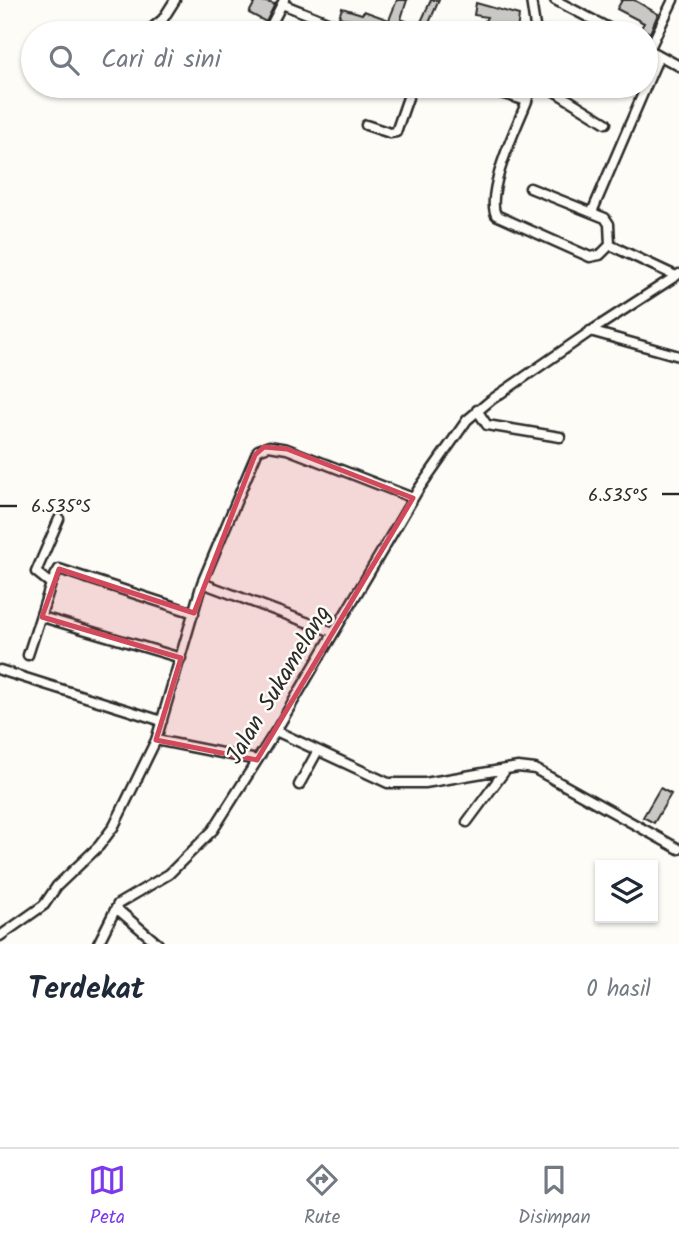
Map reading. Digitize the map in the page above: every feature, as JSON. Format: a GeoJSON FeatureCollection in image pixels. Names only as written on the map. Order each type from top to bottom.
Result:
{"type":"FeatureCollection","features":[{"type":"Feature","properties":{"kind":"street"},"geometry":{"type":"LineString","coordinates":[[161,21],[175,0]]}},
{"type":"Feature","properties":{"kind":"street"},"geometry":{"type":"LineString","coordinates":[[531,0],[534,21]]}},
{"type":"Feature","properties":{"kind":"street"},"geometry":{"type":"LineString","coordinates":[[555,0],[595,21]]}},
{"type":"Feature","properties":{"kind":"street"},"geometry":{"type":"LineString","coordinates":[[658,28],[673,0]]}},
{"type":"Feature","properties":{"kind":"street"},"geometry":{"type":"LineString","coordinates":[[273,21],[283,2],[327,21]]}},
{"type":"Feature","properties":{"kind":"street"},"geometry":{"type":"LineString","coordinates":[[659,56],[679,66]]}},
{"type":"Feature","properties":{"kind":"street"},"geometry":{"type":"LineString","coordinates":[[366,125],[390,133],[396,132],[408,98]]}},
{"type":"Feature","properties":{"kind":"street"},"geometry":{"type":"LineString","coordinates":[[517,98],[527,101]]}},
{"type":"Feature","properties":{"kind":"street"},"geometry":{"type":"LineString","coordinates":[[528,98],[498,181],[492,204],[495,214],[590,257],[600,255],[610,245],[608,221],[530,188]]}},
{"type":"Feature","properties":{"kind":"street"},"geometry":{"type":"LineString","coordinates":[[565,98],[606,124]]}},
{"type":"Feature","properties":{"kind":"street"},"geometry":{"type":"LineString","coordinates":[[592,212],[641,98]]}},
{"type":"Feature","properties":{"kind":"street"},"geometry":{"type":"LineString","coordinates":[[610,245],[678,275]]}},
{"type":"Feature","properties":{"kind":"street"},"geometry":{"type":"LineString","coordinates":[[560,437],[487,425],[476,412],[590,331],[678,275]]}},
{"type":"Feature","properties":{"kind":"street"},"geometry":{"type":"LineString","coordinates":[[590,331],[679,356]]}},
{"type":"Feature","properties":{"kind":"street","name":"Jalan Sukamelang"},"geometry":{"type":"LineString","coordinates":[[98,944],[116,908],[128,896],[169,874],[195,851],[213,830],[276,731],[413,498],[467,420],[476,412]]}},
{"type":"Feature","properties":{"kind":"street"},"geometry":{"type":"LineString","coordinates":[[0,936],[44,905],[65,877],[99,846],[114,826],[156,740],[202,583],[255,455],[264,447],[287,449],[413,498]]}},
{"type":"Feature","properties":{"kind":"street"},"geometry":{"type":"LineString","coordinates":[[51,583],[36,571],[59,519]]}},
{"type":"Feature","properties":{"kind":"street"},"geometry":{"type":"LineString","coordinates":[[28,655],[51,583],[59,569],[194,613]]}},
{"type":"Feature","properties":{"kind":"street"},"geometry":{"type":"LineString","coordinates":[[202,583],[333,632]]}},
{"type":"Feature","properties":{"kind":"street"},"geometry":{"type":"LineString","coordinates":[[42,617],[181,659]]}},
{"type":"Feature","properties":{"kind":"street"},"geometry":{"type":"LineString","coordinates":[[0,670],[162,721]]}},
{"type":"Feature","properties":{"kind":"street"},"geometry":{"type":"LineString","coordinates":[[276,731],[388,783],[425,783],[504,772],[518,767],[541,770],[679,849]]}},
{"type":"Feature","properties":{"kind":"street"},"geometry":{"type":"LineString","coordinates":[[156,740],[257,760]]}},
{"type":"Feature","properties":{"kind":"street"},"geometry":{"type":"LineString","coordinates":[[299,785],[317,752]]}},
{"type":"Feature","properties":{"kind":"street"},"geometry":{"type":"LineString","coordinates":[[467,822],[504,772]]}},
{"type":"Feature","properties":{"kind":"street"},"geometry":{"type":"LineString","coordinates":[[116,908],[158,944]]}},
{"type":"Feature","properties":{"kind":"highlighted area"},"geometry":{"type":"Polygon","coordinates":[[[264,447],[287,449],[413,498],[257,760],[156,740],[181,658],[42,617],[59,569],[194,613],[255,455],[264,447]]]}},
{"type":"Feature","properties":{"kind":"building"},"geometry":{"type":"Polygon","coordinates":[[[256,0],[275,4],[266,21],[249,13],[256,0]]]}},
{"type":"Feature","properties":{"kind":"building"},"geometry":{"type":"Polygon","coordinates":[[[397,0],[407,0],[401,19],[406,21],[356,21],[339,17],[342,8],[362,14],[364,11],[389,20],[397,0]]]}},
{"type":"Feature","properties":{"kind":"building"},"geometry":{"type":"Polygon","coordinates":[[[431,0],[439,0],[430,21],[421,21],[431,0]]]}},
{"type":"Feature","properties":{"kind":"building"},"geometry":{"type":"Polygon","coordinates":[[[622,0],[634,0],[658,14],[655,21],[640,21],[617,9],[622,0]]]}},
{"type":"Feature","properties":{"kind":"building"},"geometry":{"type":"Polygon","coordinates":[[[476,3],[519,15],[518,21],[485,21],[487,17],[474,15],[476,3]]]}},
{"type":"Feature","properties":{"kind":"building"},"geometry":{"type":"Polygon","coordinates":[[[660,788],[671,794],[654,823],[643,817],[660,788]]]}}]}
